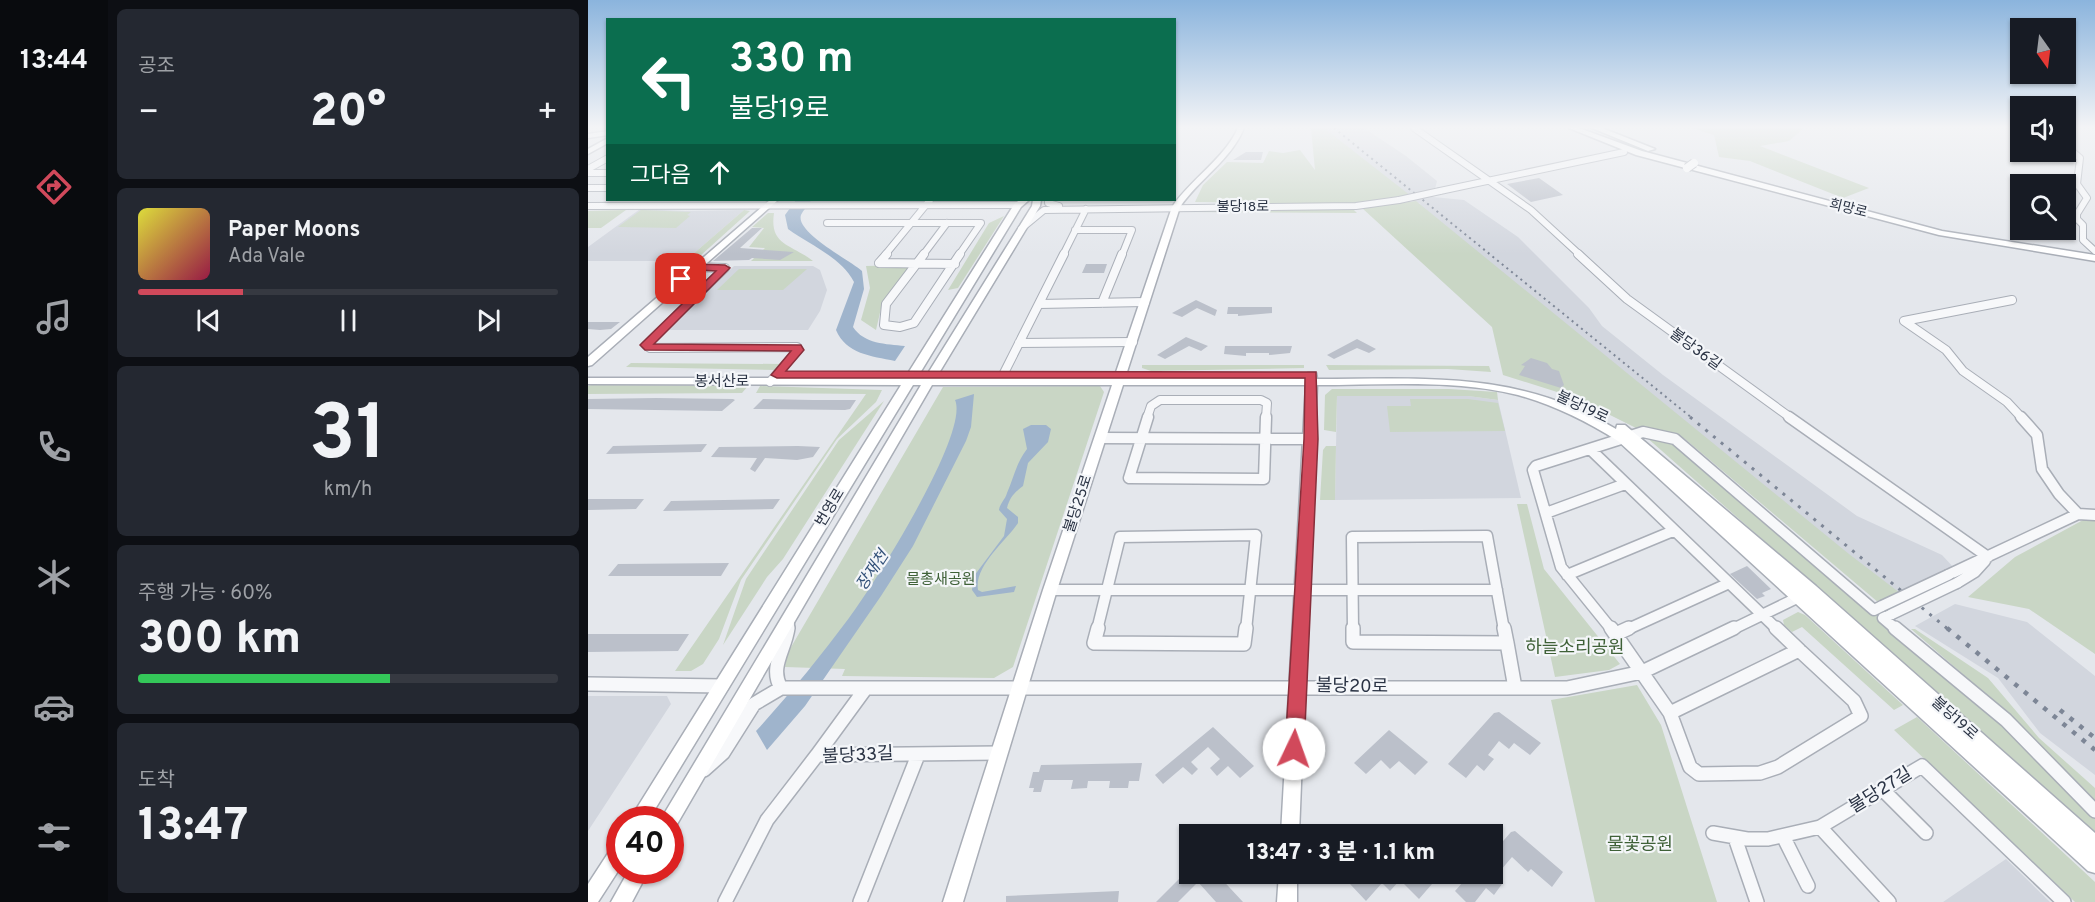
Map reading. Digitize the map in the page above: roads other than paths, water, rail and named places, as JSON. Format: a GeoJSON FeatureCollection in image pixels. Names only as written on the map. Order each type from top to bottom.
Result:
{"type":"FeatureCollection","features":[{"type":"Feature","properties":{"kind":"street","name":"불당25로"},"geometry":{"type":"LineString","coordinates":[[953,902],[1050,590],[1176,207],[1192,184],[1206,170]]}},
{"type":"Feature","properties":{"kind":"street","name":"불당36길"},"geometry":{"type":"LineString","coordinates":[[1476,170],[1548,223],[1619,292],[1654,319],[1988,557]]}},
{"type":"Feature","properties":{"kind":"street","name":"불당18로"},"geometry":{"type":"LineString","coordinates":[[1086,209],[1356,206],[1400,200],[1545,170]]}},
{"type":"Feature","properties":{"kind":"street","name":"희망로"},"geometry":{"type":"LineString","coordinates":[[1701,170],[1942,233],[2095,258]]}},
{"type":"Feature","properties":{"kind":"street"},"geometry":{"type":"LineString","coordinates":[[1715,170],[1943,229],[2095,252]]}},
{"type":"Feature","properties":{"kind":"street"},"geometry":{"type":"LineString","coordinates":[[2078,170],[2077,186],[2087,198],[2077,214],[2077,219],[2082,225],[2083,240],[2095,252]]}},
{"type":"Feature","properties":{"kind":"street"},"geometry":{"type":"LineString","coordinates":[[588,171],[606,173]]}},
{"type":"Feature","properties":{"kind":"street"},"geometry":{"type":"LineString","coordinates":[[588,188],[606,188]]}},
{"type":"Feature","properties":{"kind":"street"},"geometry":{"type":"LineString","coordinates":[[642,205],[649,201]]}},
{"type":"Feature","properties":{"kind":"street"},"geometry":{"type":"LineString","coordinates":[[815,206],[822,201]]}},
{"type":"Feature","properties":{"kind":"street"},"geometry":{"type":"LineString","coordinates":[[929,201],[879,263],[955,264]]}},
{"type":"Feature","properties":{"kind":"street"},"geometry":{"type":"LineString","coordinates":[[588,206],[770,202],[787,206],[925,206],[1021,201]]}},
{"type":"Feature","properties":{"kind":"street","name":"번영로"},"geometry":{"type":"LineString","coordinates":[[647,806],[1021,201]]}},
{"type":"Feature","properties":{"kind":"street"},"geometry":{"type":"LineString","coordinates":[[1048,201],[1048,204],[1053,206],[1086,209]]}},
{"type":"Feature","properties":{"kind":"street"},"geometry":{"type":"LineString","coordinates":[[588,363],[770,202]]}},
{"type":"Feature","properties":{"kind":"street","name":"번영로"},"geometry":{"type":"LineString","coordinates":[[678,806],[930,379],[1038,202]]}},
{"type":"Feature","properties":{"kind":"street"},"geometry":{"type":"LineString","coordinates":[[1021,229],[1032,223],[1039,212],[1044,210],[1086,209]]}},
{"type":"Feature","properties":{"kind":"street"},"geometry":{"type":"LineString","coordinates":[[1003,375],[1086,209]]}},
{"type":"Feature","properties":{"kind":"street"},"geometry":{"type":"LineString","coordinates":[[827,223],[911,223],[947,223],[981,223],[914,323],[900,327],[884,325],[886,304],[947,223]]}},
{"type":"Feature","properties":{"kind":"street"},"geometry":{"type":"LineString","coordinates":[[1075,230],[1132,230],[1102,303]]}},
{"type":"Feature","properties":{"kind":"street"},"geometry":{"type":"LineString","coordinates":[[694,267],[725,268],[646,345],[650,348],[797,347],[798,350],[774,378]]}},
{"type":"Feature","properties":{"kind":"street"},"geometry":{"type":"LineString","coordinates":[[2012,300],[1904,321],[1946,350],[1963,370],[2007,402],[2037,435],[2042,469],[2059,494],[2078,514]]}},
{"type":"Feature","properties":{"kind":"street"},"geometry":{"type":"LineString","coordinates":[[1039,304],[1145,302]]}},
{"type":"Feature","properties":{"kind":"street"},"geometry":{"type":"LineString","coordinates":[[1019,343],[1133,342]]}},
{"type":"Feature","properties":{"kind":"street","name":"봉서산로"},"geometry":{"type":"LineString","coordinates":[[588,375],[930,379]]}},
{"type":"Feature","properties":{"kind":"street","name":"불당19로"},"geometry":{"type":"LineString","coordinates":[[930,379],[1003,375],[1120,378]]}},
{"type":"Feature","properties":{"kind":"street","name":"봉서산로"},"geometry":{"type":"LineString","coordinates":[[588,381],[774,378]]}},
{"type":"Feature","properties":{"kind":"street"},"geometry":{"type":"LineString","coordinates":[[1290,824],[1311,439],[1311,378]]}},
{"type":"Feature","properties":{"kind":"street","name":"불당19로"},"geometry":{"type":"LineString","coordinates":[[930,379],[1311,378],[1494,385],[1545,398],[1571,408],[1627,437],[2095,845]]}},
{"type":"Feature","properties":{"kind":"street"},"geometry":{"type":"LineString","coordinates":[[1160,400],[1261,400],[1269,407],[1267,439],[1264,479],[1130,478],[1151,406],[1160,400]]}},
{"type":"Feature","properties":{"kind":"street"},"geometry":{"type":"LineString","coordinates":[[1590,449],[1727,584],[1854,702],[1861,716],[1778,767],[1760,773],[1699,774],[1690,767],[1670,713],[1616,634],[1561,567],[1533,470],[1536,466],[1643,432],[1665,435],[1685,445],[1874,610],[1887,610],[1957,583],[1975,572],[1988,557]]}},
{"type":"Feature","properties":{"kind":"street"},"geometry":{"type":"LineString","coordinates":[[1100,438],[1311,439]]}},
{"type":"Feature","properties":{"kind":"street"},"geometry":{"type":"LineString","coordinates":[[1546,513],[1625,484]]}},
{"type":"Feature","properties":{"kind":"street"},"geometry":{"type":"LineString","coordinates":[[2095,515],[2078,514],[1947,575],[1887,610],[1883,618],[2006,720],[2095,811]]}},
{"type":"Feature","properties":{"kind":"street"},"geometry":{"type":"LineString","coordinates":[[1567,575],[1673,531]]}},
{"type":"Feature","properties":{"kind":"street"},"geometry":{"type":"LineString","coordinates":[[1256,536],[1244,644],[1094,643],[1107,590],[1120,537],[1256,536]]}},
{"type":"Feature","properties":{"kind":"street"},"geometry":{"type":"LineString","coordinates":[[1507,643],[1353,642],[1352,537],[1487,536],[1507,643],[1515,688]]}},
{"type":"Feature","properties":{"kind":"street"},"geometry":{"type":"LineString","coordinates":[[1616,634],[1727,584]]}},
{"type":"Feature","properties":{"kind":"street"},"geometry":{"type":"LineString","coordinates":[[1050,590],[1251,588],[1497,590]]}},
{"type":"Feature","properties":{"kind":"street","name":"불당19로"},"geometry":{"type":"LineString","coordinates":[[1806,593],[2095,864]]}},
{"type":"Feature","properties":{"kind":"street","name":"불당20로"},"geometry":{"type":"LineString","coordinates":[[781,688],[1297,686],[1567,688],[1623,678],[1642,672],[1806,593]]}},
{"type":"Feature","properties":{"kind":"street"},"geometry":{"type":"LineString","coordinates":[[696,777],[723,753],[754,704],[781,688],[774,677],[775,665],[785,647],[790,619]]}},
{"type":"Feature","properties":{"kind":"street"},"geometry":{"type":"LineString","coordinates":[[1670,713],[1799,650]]}},
{"type":"Feature","properties":{"kind":"street"},"geometry":{"type":"LineString","coordinates":[[588,684],[722,686]]}},
{"type":"Feature","properties":{"kind":"street"},"geometry":{"type":"LineString","coordinates":[[817,755],[866,688]]}},
{"type":"Feature","properties":{"kind":"street","name":"불당33길"},"geometry":{"type":"LineString","coordinates":[[724,902],[767,820],[817,755],[999,753]]}},
{"type":"Feature","properties":{"kind":"street"},"geometry":{"type":"LineString","coordinates":[[860,902],[918,754]]}},
{"type":"Feature","properties":{"kind":"street","name":"불당27길"},"geometry":{"type":"LineString","coordinates":[[1713,833],[1735,838],[1784,838],[1820,827],[1884,791],[1922,766],[2064,902]]}},
{"type":"Feature","properties":{"kind":"street"},"geometry":{"type":"LineString","coordinates":[[1884,791],[1926,833]]}},
{"type":"Feature","properties":{"kind":"street"},"geometry":{"type":"LineString","coordinates":[[1820,827],[1888,902]]}},
{"type":"Feature","properties":{"kind":"street"},"geometry":{"type":"LineString","coordinates":[[1735,838],[1757,902]]}},
{"type":"Feature","properties":{"kind":"street"},"geometry":{"type":"LineString","coordinates":[[1784,838],[1808,886]]}},
{"type":"Feature","properties":{"kind":"street"},"geometry":{"type":"LineString","coordinates":[[588,901],[606,872]]}},
{"type":"Feature","properties":{"kind":"street"},"geometry":{"type":"LineString","coordinates":[[621,902],[632,884]]}},
{"type":"Feature","properties":{"kind":"street"},"geometry":{"type":"LineString","coordinates":[[1287,902],[1288,884]]}},
{"type":"Feature","properties":{"kind":"water"},"geometry":{"type":"Polygon","coordinates":[[[795,201],[810,201],[801,215],[801,222],[806,230],[862,271],[864,289],[853,327],[869,340],[905,346],[895,361],[860,353],[840,338],[836,330],[854,282],[833,258],[788,229],[785,215],[795,201]]]}},
{"type":"Feature","properties":{"kind":"water"},"geometry":{"type":"Polygon","coordinates":[[[974,394],[971,427],[966,441],[913,546],[805,706],[767,750],[756,731],[827,647],[878,575],[934,475],[956,418],[955,400],[974,394]]]}},
{"type":"Feature","properties":{"kind":"water"},"geometry":{"type":"Polygon","coordinates":[[[1031,425],[1046,425],[1051,429],[1048,442],[1028,463],[1023,486],[1008,504],[1007,508],[1018,517],[1018,523],[992,554],[978,581],[978,590],[982,592],[1016,586],[1014,592],[977,597],[972,590],[974,576],[1004,536],[1007,519],[999,510],[1027,449],[1023,429],[1031,425]]]}},
{"type":"Feature","properties":{"kind":"railway"},"geometry":{"type":"LineString","coordinates":[[1386,170],[1692,418]]}},
{"type":"Feature","properties":{"kind":"railway"},"geometry":{"type":"LineString","coordinates":[[1690,417],[1949,630]]}},
{"type":"Feature","properties":{"kind":"railway"},"geometry":{"type":"LineString","coordinates":[[1947,628],[2095,750]]}},
{"type":"Feature","properties":{"kind":"railway"},"geometry":{"type":"LineString","coordinates":[[2060,710],[2095,738]]}},
{"type":"Feature","properties":{"kind":"water label","name":"장재천"},"geometry":{"type":"Point","coordinates":[873,571]}},
{"type":"Feature","properties":{"kind":"park label","name":"물총새공원"},"geometry":{"type":"Point","coordinates":[941,580]}},
{"type":"Feature","properties":{"kind":"park label","name":"하늘소리공원"},"geometry":{"type":"Point","coordinates":[1575,648]}},
{"type":"Feature","properties":{"kind":"park label","name":"물꽃공원"},"geometry":{"type":"Point","coordinates":[1640,845]}}]}
